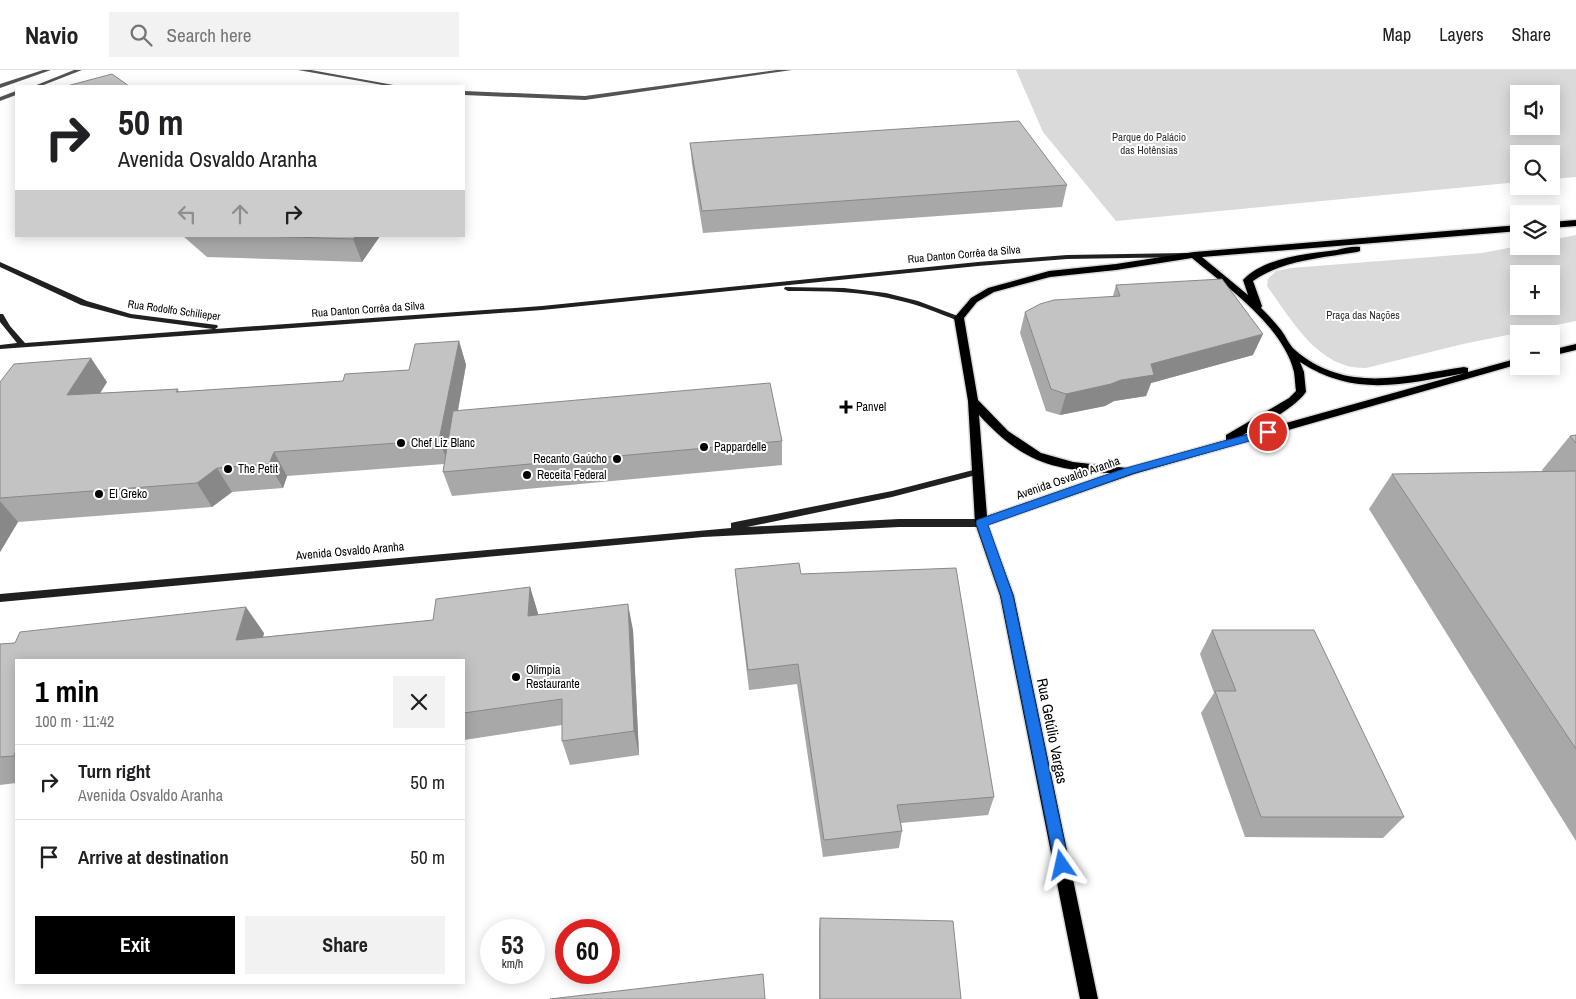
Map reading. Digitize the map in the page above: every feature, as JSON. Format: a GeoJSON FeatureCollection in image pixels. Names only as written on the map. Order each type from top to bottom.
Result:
{"type":"FeatureCollection","features":[{"type":"Feature","properties":{"kind":"main road"},"geometry":{"type":"LineString","coordinates":[[1560,224],[1576,223]]}},
{"type":"Feature","properties":{"kind":"main road"},"geometry":{"type":"LineString","coordinates":[[977,472],[973,401],[958,318],[974,300],[991,290],[1017,281],[1049,274],[1116,267],[1194,255],[1510,229]]}},
{"type":"Feature","properties":{"kind":"main road"},"geometry":{"type":"LineString","coordinates":[[1260,311],[1251,292],[1248,280],[1259,270],[1319,256],[1436,236]]}},
{"type":"Feature","properties":{"kind":"main road"},"geometry":{"type":"LineString","coordinates":[[1194,255],[1260,311],[1292,352],[1302,381],[1301,392],[1293,400],[1217,447]]}},
{"type":"Feature","properties":{"kind":"main road","name":"Rua Danton Corrêa da Silva"},"geometry":{"type":"LineString","coordinates":[[0,347],[542,308],[737,290],[873,274],[1067,257],[1194,255]]}},
{"type":"Feature","properties":{"kind":"main road","name":"Rua Rodolfo Schilieper"},"geometry":{"type":"LineString","coordinates":[[0,264],[84,303],[130,316],[235,330]]}},
{"type":"Feature","properties":{"kind":"main road","name":"Rua Danton Corrêa da Silva"},"geometry":{"type":"LineString","coordinates":[[737,290],[826,289],[899,298],[931,307],[958,318]]}},
{"type":"Feature","properties":{"kind":"main road"},"geometry":{"type":"LineString","coordinates":[[0,316],[24,346]]}},
{"type":"Feature","properties":{"kind":"main road"},"geometry":{"type":"LineString","coordinates":[[1560,351],[1576,348]]}},
{"type":"Feature","properties":{"kind":"main road"},"geometry":{"type":"LineString","coordinates":[[1292,352],[1326,374],[1341,379],[1370,384],[1510,363]]}},
{"type":"Feature","properties":{"kind":"main road","name":"Avenida Osvaldo Aranha"},"geometry":{"type":"LineString","coordinates":[[0,598],[702,532],[899,523],[981,523],[1130,471],[1510,364]]}},
{"type":"Feature","properties":{"kind":"main road"},"geometry":{"type":"LineString","coordinates":[[973,401],[1000,430],[1027,451],[1054,462],[1086,468],[1130,471]]}},
{"type":"Feature","properties":{"kind":"main road","name":"Avenida Osvaldo Aranha"},"geometry":{"type":"LineString","coordinates":[[702,532],[892,494],[977,472]]}},
{"type":"Feature","properties":{"kind":"main road","name":"Rua Getúlio Vargas"},"geometry":{"type":"LineString","coordinates":[[977,472],[981,523],[1007,596],[1089,999]]}},
{"type":"Feature","properties":{"kind":"street"},"geometry":{"type":"LineString","coordinates":[[0,86],[48,70]]}},
{"type":"Feature","properties":{"kind":"street"},"geometry":{"type":"LineString","coordinates":[[40,85],[79,70]]}},
{"type":"Feature","properties":{"kind":"street"},"geometry":{"type":"LineString","coordinates":[[300,70],[390,85]]}},
{"type":"Feature","properties":{"kind":"street"},"geometry":{"type":"LineString","coordinates":[[465,93],[585,98],[641,92],[789,70]]}},
{"type":"Feature","properties":{"kind":"street"},"geometry":{"type":"LineString","coordinates":[[0,99],[15,93]]}},
{"type":"Feature","properties":{"kind":"green space","name":"Parque do Palácio das Hotênsias"},"geometry":{"type":"Polygon","coordinates":[[[1016,70],[1576,70],[1576,177],[1560,178],[1560,145],[1510,145],[1510,183],[1116,221],[1043,132],[1016,70]]]}},
{"type":"Feature","properties":{"kind":"green space","name":"Praça das Nações"},"geometry":{"type":"Polygon","coordinates":[[[1576,235],[1576,321],[1556,325],[1510,325],[1510,334],[1366,368],[1349,366],[1334,360],[1320,351],[1297,327],[1267,286],[1268,279],[1276,271],[1291,268],[1482,253],[1510,248],[1510,255],[1560,255],[1560,238],[1576,235]]]}},
{"type":"Feature","properties":{"kind":"building"},"geometry":{"type":"Polygon","coordinates":[[[112,74],[128,85],[71,85],[112,74]]]}},
{"type":"Feature","properties":{"kind":"building"},"geometry":{"type":"Polygon","coordinates":[[[1019,121],[1067,185],[702,211],[690,143],[1019,121]]]}},
{"type":"Feature","properties":{"kind":"building"},"geometry":{"type":"Polygon","coordinates":[[[293,237],[355,237],[353,239],[293,237]]]}},
{"type":"Feature","properties":{"kind":"building"},"geometry":{"type":"Polygon","coordinates":[[[1222,279],[1263,334],[1151,364],[1154,375],[1121,380],[1066,394],[1051,389],[1025,312],[1040,304],[1054,300],[1120,296],[1116,285],[1222,279]]]}},
{"type":"Feature","properties":{"kind":"building"},"geometry":{"type":"Polygon","coordinates":[[[459,341],[439,440],[274,452],[269,464],[217,468],[197,483],[0,498],[0,382],[14,364],[91,358],[67,395],[178,389],[176,392],[343,381],[345,374],[409,370],[415,344],[459,341]]]}},
{"type":"Feature","properties":{"kind":"building"},"geometry":{"type":"Polygon","coordinates":[[[770,383],[782,441],[443,472],[453,411],[770,383]]]}},
{"type":"Feature","properties":{"kind":"building"},"geometry":{"type":"Polygon","coordinates":[[[1576,435],[1576,443],[1570,436],[1576,435]]]}},
{"type":"Feature","properties":{"kind":"building"},"geometry":{"type":"Polygon","coordinates":[[[1576,471],[1576,749],[1392,474],[1576,471]]]}},
{"type":"Feature","properties":{"kind":"building"},"geometry":{"type":"Polygon","coordinates":[[[799,563],[801,574],[956,568],[994,797],[897,805],[902,831],[824,840],[798,664],[748,670],[735,569],[799,563]]]}},
{"type":"Feature","properties":{"kind":"building"},"geometry":{"type":"Polygon","coordinates":[[[530,587],[528,616],[628,604],[634,731],[562,741],[562,699],[465,713],[465,659],[15,659],[15,753],[14,756],[0,757],[0,644],[15,643],[20,632],[246,607],[236,640],[433,620],[436,599],[530,587]]]}},
{"type":"Feature","properties":{"kind":"building"},"geometry":{"type":"Polygon","coordinates":[[[1212,630],[1314,630],[1404,817],[1261,817],[1215,691],[1236,691],[1212,630]]]}},
{"type":"Feature","properties":{"kind":"building"},"geometry":{"type":"Polygon","coordinates":[[[820,918],[953,921],[961,999],[820,999],[820,918]]]}},
{"type":"Feature","properties":{"kind":"building"},"geometry":{"type":"Polygon","coordinates":[[[763,974],[765,999],[550,999],[763,974]]]}},
{"type":"Feature","properties":{"kind":"place","name":"Panvel"},"geometry":{"type":"Point","coordinates":[846,407]}},
{"type":"Feature","properties":{"kind":"place","name":"Chef Liz Blanc"},"geometry":{"type":"Point","coordinates":[401,443]}},
{"type":"Feature","properties":{"kind":"place","name":"Pappardelle"},"geometry":{"type":"Point","coordinates":[704,447]}},
{"type":"Feature","properties":{"kind":"place","name":"Recanto Gaúcho"},"geometry":{"type":"Point","coordinates":[617,459]}},
{"type":"Feature","properties":{"kind":"place","name":"The Petit"},"geometry":{"type":"Point","coordinates":[228,469]}},
{"type":"Feature","properties":{"kind":"place","name":"Receita Federal"},"geometry":{"type":"Point","coordinates":[527,475]}},
{"type":"Feature","properties":{"kind":"place","name":"El Greko"},"geometry":{"type":"Point","coordinates":[99,494]}},
{"type":"Feature","properties":{"kind":"place","name":"Olímpia Restaurante"},"geometry":{"type":"Point","coordinates":[516,677]}},
{"type":"Feature","properties":{"kind":"route"},"geometry":{"type":"LineString","coordinates":[[1062,865],[1007,596],[981,523],[1130,471],[1268,432]]}}]}
